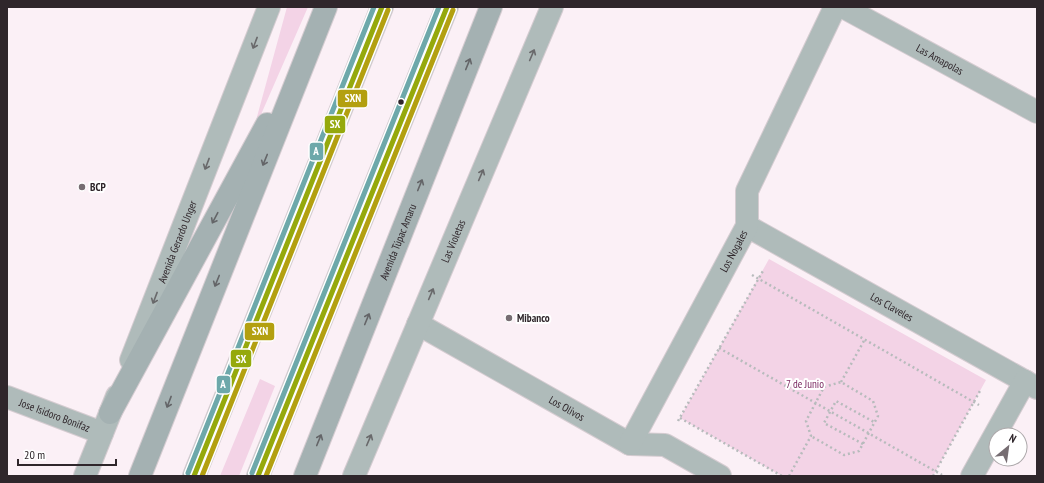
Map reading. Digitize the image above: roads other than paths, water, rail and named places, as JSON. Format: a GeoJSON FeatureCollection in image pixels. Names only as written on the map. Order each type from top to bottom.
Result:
{"type":"FeatureCollection","features":[{"type":"Feature","properties":{"kind":"main road"},"geometry":{"type":"LineString","coordinates":[[140,476],[326,7]]}},
{"type":"Feature","properties":{"kind":"main road","name":"Avenida Túpac Amaru"},"geometry":{"type":"LineString","coordinates":[[305,476],[491,7]]}},
{"type":"Feature","properties":{"kind":"main road"},"geometry":{"type":"LineString","coordinates":[[106,423],[314,36]]}},
{"type":"Feature","properties":{"kind":"street","name":"Avenida Gerardo Unger"},"geometry":{"type":"LineString","coordinates":[[85,476],[269,7]]}},
{"type":"Feature","properties":{"kind":"street"},"geometry":{"type":"LineString","coordinates":[[194,476],[382,7]]}},
{"type":"Feature","properties":{"kind":"street"},"geometry":{"type":"LineString","coordinates":[[258,476],[447,7]]}},
{"type":"Feature","properties":{"kind":"street","name":"Las Violetas"},"geometry":{"type":"LineString","coordinates":[[354,476],[552,7]]}},
{"type":"Feature","properties":{"kind":"street","name":"Los Nogales"},"geometry":{"type":"LineString","coordinates":[[630,444],[747,226],[746,191],[835,7]]}},
{"type":"Feature","properties":{"kind":"street","name":"Las Amapolas"},"geometry":{"type":"LineString","coordinates":[[843,7],[1037,112]]}},
{"type":"Feature","properties":{"kind":"street","name":"Los Claveles"},"geometry":{"type":"LineString","coordinates":[[747,226],[1031,385]]}},
{"type":"Feature","properties":{"kind":"street","name":"Los Olivos"},"geometry":{"type":"LineString","coordinates":[[418,324],[630,444],[665,445],[720,476]]}},
{"type":"Feature","properties":{"kind":"street"},"geometry":{"type":"LineString","coordinates":[[972,476],[1031,385]]}},
{"type":"Feature","properties":{"kind":"street","name":"Jose Isidoro Bonifaz"},"geometry":{"type":"LineString","coordinates":[[7,396],[106,423]]}},
{"type":"Feature","properties":{"kind":"place","name":"BCP"},"geometry":{"type":"Point","coordinates":[82,187]}},
{"type":"Feature","properties":{"kind":"place","name":"Mibanco"},"geometry":{"type":"Point","coordinates":[509,318]}},
{"type":"Feature","properties":{"kind":"park label","name":"7 de Junio"},"geometry":{"type":"Point","coordinates":[805,384]}}]}
